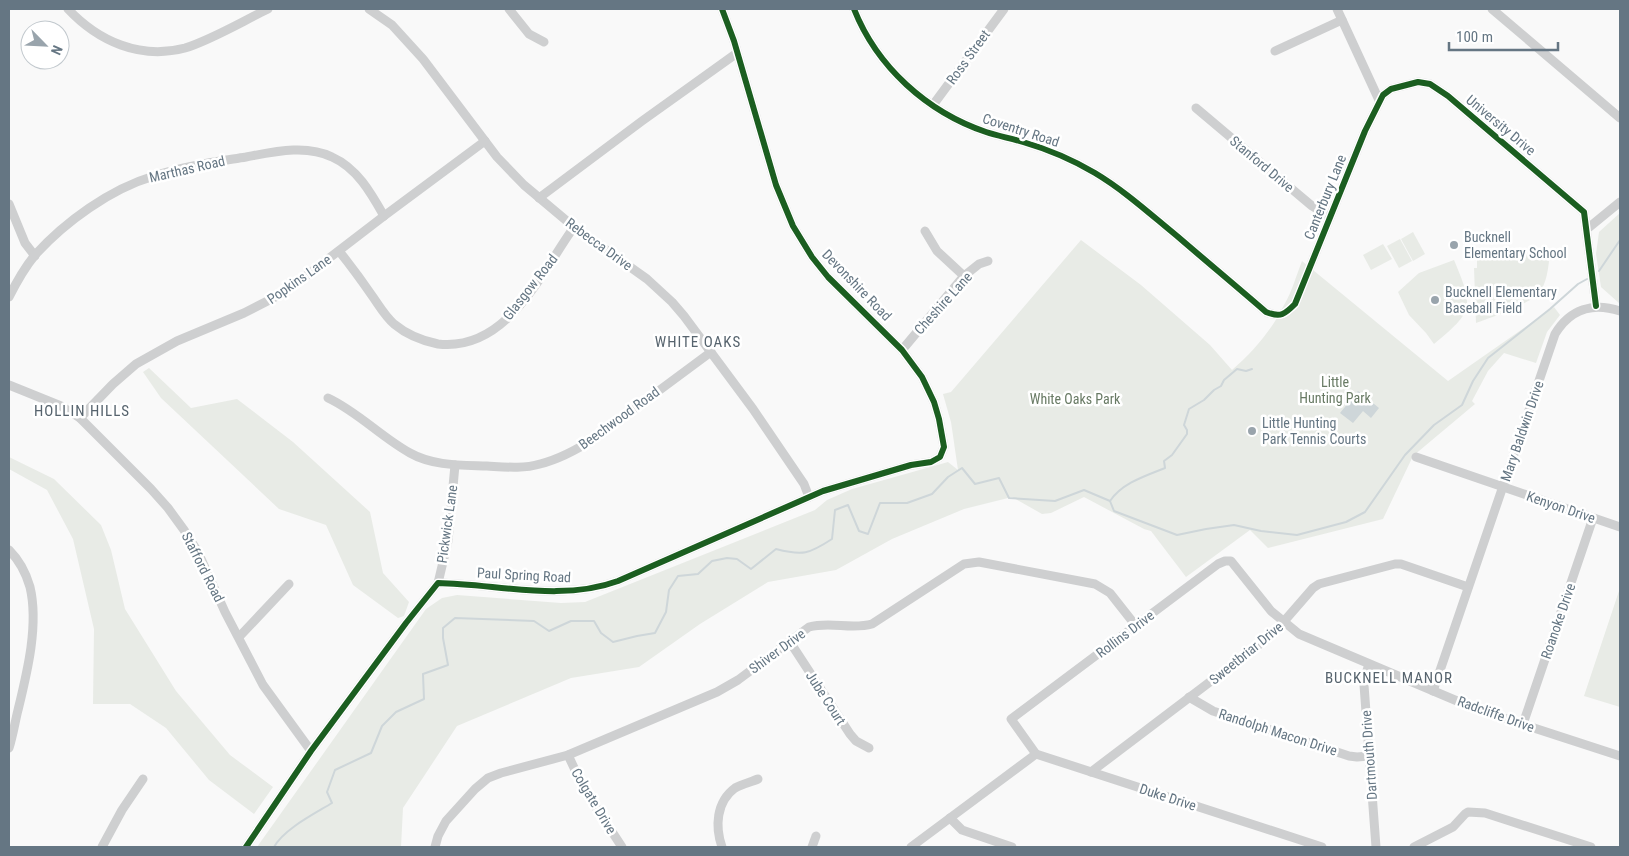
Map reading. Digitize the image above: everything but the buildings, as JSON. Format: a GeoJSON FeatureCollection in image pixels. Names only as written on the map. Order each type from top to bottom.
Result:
{"type":"FeatureCollection","features":[{"type":"Feature","properties":{"kind":"street"},"geometry":{"type":"LineString","coordinates":[[68,9],[79,21],[103,38],[131,48],[158,52],[186,47],[200,42],[268,9]]}},
{"type":"Feature","properties":{"kind":"street","name":"Rebecca Drive"},"geometry":{"type":"LineString","coordinates":[[369,9],[392,25],[418,53],[509,170],[574,227],[633,268],[660,290],[684,316],[804,484],[809,497]]}},
{"type":"Feature","properties":{"kind":"street"},"geometry":{"type":"LineString","coordinates":[[509,9],[529,34],[544,42]]}},
{"type":"Feature","properties":{"kind":"street","name":"Devonshire Road"},"geometry":{"type":"LineString","coordinates":[[722,9],[738,54],[776,185],[786,212],[799,237],[828,277],[902,350],[922,377],[934,402],[943,437],[944,448],[940,457]]}},
{"type":"Feature","properties":{"kind":"street","name":"Coventry Road"},"geometry":{"type":"LineString","coordinates":[[854,9],[882,59],[907,85],[933,105],[968,126],[1043,148],[1094,172],[1132,198],[1266,312],[1278,316],[1285,314],[1295,304]]}},
{"type":"Feature","properties":{"kind":"street","name":"Ross Street"},"geometry":{"type":"LineString","coordinates":[[933,105],[1004,9]]}},
{"type":"Feature","properties":{"kind":"street"},"geometry":{"type":"LineString","coordinates":[[1337,9],[1379,100]]}},
{"type":"Feature","properties":{"kind":"street"},"geometry":{"type":"LineString","coordinates":[[1492,9],[1620,118]]}},
{"type":"Feature","properties":{"kind":"street"},"geometry":{"type":"LineString","coordinates":[[1275,51],[1342,20]]}},
{"type":"Feature","properties":{"kind":"street"},"geometry":{"type":"LineString","coordinates":[[540,198],[642,121],[738,54]]}},
{"type":"Feature","properties":{"kind":"street","name":"University Drive"},"geometry":{"type":"LineString","coordinates":[[1379,100],[1386,91],[1412,83],[1424,83],[1437,88],[1581,210],[1585,216],[1587,230]]}},
{"type":"Feature","properties":{"kind":"street","name":"Canterbury Lane"},"geometry":{"type":"LineString","coordinates":[[1295,304],[1364,131],[1379,100]]}},
{"type":"Feature","properties":{"kind":"street","name":"Stanford Drive"},"geometry":{"type":"LineString","coordinates":[[1196,108],[1312,206],[1330,217]]}},
{"type":"Feature","properties":{"kind":"street","name":"Popkins Lane"},"geometry":{"type":"LineString","coordinates":[[80,418],[112,384],[136,364],[177,341],[244,313],[296,285],[384,216],[485,141]]}},
{"type":"Feature","properties":{"kind":"street","name":"Marthas Road"},"geometry":{"type":"LineString","coordinates":[[9,297],[35,256],[63,229],[105,198],[152,176],[175,170],[275,152],[313,151],[338,159],[350,169],[364,184],[384,216]]}},
{"type":"Feature","properties":{"kind":"street"},"geometry":{"type":"LineString","coordinates":[[1620,202],[1587,230],[1596,306],[1620,311]]}},
{"type":"Feature","properties":{"kind":"street"},"geometry":{"type":"LineString","coordinates":[[9,204],[23,238],[35,256]]}},
{"type":"Feature","properties":{"kind":"street","name":"Glasgow Road"},"geometry":{"type":"LineString","coordinates":[[339,251],[383,314],[395,325],[413,336],[427,341],[443,344],[462,344],[487,334],[510,316],[541,277],[574,227]]}},
{"type":"Feature","properties":{"kind":"street"},"geometry":{"type":"LineString","coordinates":[[925,231],[936,251],[964,276]]}},
{"type":"Feature","properties":{"kind":"street","name":"Cheshire Lane"},"geometry":{"type":"LineString","coordinates":[[902,350],[964,276],[979,264],[988,261]]}},
{"type":"Feature","properties":{"kind":"street","name":"Mary Baldwin Drive"},"geometry":{"type":"LineString","coordinates":[[1433,691],[1555,334],[1568,318],[1579,311],[1596,306]]}},
{"type":"Feature","properties":{"kind":"street","name":"Beechwood Road"},"geometry":{"type":"LineString","coordinates":[[328,398],[351,410],[398,446],[430,461],[455,465],[523,467],[542,464],[560,458],[595,438],[711,352]]}},
{"type":"Feature","properties":{"kind":"street","name":"Stafford Road"},"geometry":{"type":"LineString","coordinates":[[9,385],[61,406],[80,418],[151,489],[184,530],[198,552],[225,612],[263,685],[311,750]]}},
{"type":"Feature","properties":{"kind":"street","name":"Paul Spring Road"},"geometry":{"type":"LineString","coordinates":[[438,583],[461,583],[559,591],[578,591],[597,587],[618,581],[809,497],[846,483],[910,465],[930,462],[940,457]]}},
{"type":"Feature","properties":{"kind":"street","name":"Kenyon Drive"},"geometry":{"type":"LineString","coordinates":[[1416,457],[1620,527]]}},
{"type":"Feature","properties":{"kind":"street","name":"Pickwick Lane"},"geometry":{"type":"LineString","coordinates":[[438,583],[448,541],[455,465]]}},
{"type":"Feature","properties":{"kind":"street","name":"Roanoke Drive"},"geometry":{"type":"LineString","coordinates":[[1523,724],[1593,518]]}},
{"type":"Feature","properties":{"kind":"street"},"geometry":{"type":"LineString","coordinates":[[9,550],[18,560],[26,575],[31,595],[32,624],[27,667],[9,748]]}},
{"type":"Feature","properties":{"kind":"street","name":"Rollins Drive"},"geometry":{"type":"LineString","coordinates":[[1036,754],[1011,719],[1218,564],[1231,561],[1252,586]]}},
{"type":"Feature","properties":{"kind":"street","name":"Shiver Drive"},"geometry":{"type":"LineString","coordinates":[[435,847],[438,836],[446,821],[481,784],[501,773],[568,755],[717,692],[738,680],[809,627],[829,624],[854,627],[872,624],[964,564],[975,562],[1095,584],[1110,593],[1136,626]]}},
{"type":"Feature","properties":{"kind":"street","name":"Sweetbriar Drive"},"geometry":{"type":"LineString","coordinates":[[1091,772],[1273,634],[1313,588],[1319,584],[1395,564],[1406,565],[1468,587]]}},
{"type":"Feature","properties":{"kind":"street"},"geometry":{"type":"LineString","coordinates":[[246,847],[311,750],[438,583]]}},
{"type":"Feature","properties":{"kind":"street"},"geometry":{"type":"LineString","coordinates":[[239,637],[289,584]]}},
{"type":"Feature","properties":{"kind":"street","name":"Radcliffe Drive"},"geometry":{"type":"LineString","coordinates":[[1252,586],[1271,611],[1299,634],[1476,709],[1620,756]]}},
{"type":"Feature","properties":{"kind":"street","name":"Jube Court"},"geometry":{"type":"LineString","coordinates":[[790,642],[850,734],[868,748]]}},
{"type":"Feature","properties":{"kind":"street","name":"Dartmouth Drive"},"geometry":{"type":"LineString","coordinates":[[1369,664],[1364,686],[1376,847]]}},
{"type":"Feature","properties":{"kind":"street","name":"Randolph Macon Drive"},"geometry":{"type":"LineString","coordinates":[[1189,697],[1213,711],[1331,750],[1356,757],[1369,756]]}},
{"type":"Feature","properties":{"kind":"street"},"geometry":{"type":"LineString","coordinates":[[911,847],[1036,754]]}},
{"type":"Feature","properties":{"kind":"street","name":"Duke Drive"},"geometry":{"type":"LineString","coordinates":[[1036,754],[1322,847]]}},
{"type":"Feature","properties":{"kind":"street","name":"Colgate Drive"},"geometry":{"type":"LineString","coordinates":[[568,755],[584,789],[622,847]]}},
{"type":"Feature","properties":{"kind":"street"},"geometry":{"type":"LineString","coordinates":[[102,847],[122,810],[143,779]]}},
{"type":"Feature","properties":{"kind":"street"},"geometry":{"type":"LineString","coordinates":[[722,847],[718,825],[722,804],[737,787],[758,779]]}},
{"type":"Feature","properties":{"kind":"street"},"geometry":{"type":"LineString","coordinates":[[1414,847],[1453,827],[1468,812],[1486,813],[1590,847]]}},
{"type":"Feature","properties":{"kind":"street"},"geometry":{"type":"LineString","coordinates":[[950,818],[962,830],[1012,847]]}},
{"type":"Feature","properties":{"kind":"street"},"geometry":{"type":"LineString","coordinates":[[812,847],[816,836]]}},
{"type":"Feature","properties":{"kind":"green space"},"geometry":{"type":"Polygon","coordinates":[[[1620,213],[1619,303],[1601,287],[1596,254],[1599,232],[1620,213]]]}},
{"type":"Feature","properties":{"kind":"green space"},"geometry":{"type":"Polygon","coordinates":[[[1413,232],[1425,254],[1413,261],[1401,239],[1413,232]]]}},
{"type":"Feature","properties":{"kind":"green space"},"geometry":{"type":"Polygon","coordinates":[[[1400,239],[1412,261],[1399,268],[1387,246],[1400,239]]]}},
{"type":"Feature","properties":{"kind":"green space"},"geometry":{"type":"Polygon","coordinates":[[[1081,240],[1141,285],[1210,345],[1232,370],[1255,348],[1274,323],[1289,295],[1302,261],[1448,381],[1554,307],[1560,315],[1547,332],[1536,363],[1504,353],[1488,371],[1472,401],[1475,404],[1413,456],[1383,519],[1268,548],[1250,530],[1186,577],[1151,531],[1084,497],[1051,513],[1042,514],[1012,497],[964,509],[892,539],[836,570],[768,582],[700,624],[639,667],[571,678],[457,726],[403,808],[401,847],[257,847],[426,609],[442,598],[457,595],[561,603],[585,602],[815,510],[827,500],[852,489],[948,462],[958,470],[951,422],[943,394],[951,392],[1081,240]]]}},
{"type":"Feature","properties":{"kind":"green space"},"geometry":{"type":"Polygon","coordinates":[[[1383,244],[1392,259],[1371,270],[1363,255],[1383,244]]]}},
{"type":"Feature","properties":{"kind":"green space"},"geometry":{"type":"Polygon","coordinates":[[[1512,248],[1549,261],[1542,288],[1529,301],[1476,323],[1474,268],[1477,268],[1477,254],[1480,251],[1512,248]]]}},
{"type":"Feature","properties":{"kind":"green space","name":"Bucknell Elementary Baseball Field"},"geometry":{"type":"Polygon","coordinates":[[[1454,260],[1465,289],[1467,308],[1457,324],[1434,344],[1409,315],[1398,292],[1419,273],[1454,260]]]}},
{"type":"Feature","properties":{"kind":"green space"},"geometry":{"type":"Polygon","coordinates":[[[149,368],[191,408],[237,399],[293,442],[370,512],[383,573],[409,602],[404,616],[398,618],[353,585],[326,525],[279,509],[161,398],[143,372],[149,368]]]}},
{"type":"Feature","properties":{"kind":"green space"},"geometry":{"type":"Polygon","coordinates":[[[9,457],[54,479],[101,525],[111,550],[125,609],[176,691],[230,755],[273,787],[254,814],[209,780],[166,728],[130,704],[93,704],[94,629],[73,539],[47,490],[9,469],[9,457]]]}},
{"type":"Feature","properties":{"kind":"green space"},"geometry":{"type":"Polygon","coordinates":[[[1620,588],[1620,707],[1584,696],[1620,588]]]}},
{"type":"Feature","properties":{"kind":"shaded area"},"geometry":{"type":"Polygon","coordinates":[[[1358,391],[1379,408],[1371,418],[1363,411],[1353,423],[1340,413],[1358,391]]]}},
{"type":"Feature","properties":{"kind":"waterway"},"geometry":{"type":"LineString","coordinates":[[1599,271],[1620,240]]}},
{"type":"Feature","properties":{"kind":"waterway"},"geometry":{"type":"LineString","coordinates":[[274,847],[292,828],[332,803],[327,792],[335,770],[371,753],[382,726],[396,712],[424,699],[423,674],[448,665],[443,628],[455,618],[534,621],[549,631],[571,621],[594,621],[601,633],[613,642],[655,633],[666,612],[669,590],[678,576],[698,574],[712,561],[727,558],[737,559],[751,569],[776,549],[800,553],[811,551],[832,539],[835,510],[848,505],[859,531],[868,534],[880,503],[907,503],[932,494],[948,477],[962,468],[975,484],[999,478],[1009,498],[1055,501],[1084,490],[1110,501],[1114,511],[1177,535],[1234,525],[1261,531],[1297,535],[1346,522],[1365,512],[1405,455],[1434,425],[1462,405],[1473,381],[1488,358],[1550,309],[1578,284],[1587,279]]}},
{"type":"Feature","properties":{"kind":"waterway"},"geometry":{"type":"LineString","coordinates":[[1110,501],[1127,485],[1165,468],[1164,461],[1172,455],[1187,434],[1184,425],[1189,409],[1221,386],[1224,380],[1237,369],[1246,371],[1252,369]]}},
{"type":"Feature","properties":{"kind":"cycle path"},"geometry":{"type":"LineString","coordinates":[[246,847],[311,751],[438,583],[552,591],[596,587],[618,581],[823,491],[911,465],[931,462],[940,457],[944,447],[939,419],[934,402],[922,377],[902,350],[828,277],[812,257],[793,226],[776,185],[734,41],[722,9]]}},
{"type":"Feature","properties":{"kind":"cycle path"},"geometry":{"type":"LineString","coordinates":[[854,9],[876,50],[906,85],[924,100],[964,123],[986,132],[1051,151],[1095,173],[1137,203],[1266,312],[1275,315],[1285,313],[1295,304],[1365,131],[1383,95],[1391,89],[1418,82],[1430,84],[1448,96],[1584,212],[1596,306]]}},
{"type":"Feature","properties":{"kind":"place","name":"Bucknell Elementary School"},"geometry":{"type":"Point","coordinates":[1454,245]}},
{"type":"Feature","properties":{"kind":"place","name":"Bucknell Elementary Baseball Field"},"geometry":{"type":"Point","coordinates":[1435,300]}},
{"type":"Feature","properties":{"kind":"place","name":"Little Hunting Park Tennis Courts"},"geometry":{"type":"Point","coordinates":[1252,431]}},
{"type":"Feature","properties":{"kind":"district","name":"WHITE OAKS"},"geometry":{"type":"Point","coordinates":[698,342]}},
{"type":"Feature","properties":{"kind":"district","name":"HOLLIN HILLS"},"geometry":{"type":"Point","coordinates":[82,411]}},
{"type":"Feature","properties":{"kind":"district","name":"BUCKNELL MANOR"},"geometry":{"type":"Point","coordinates":[1389,678]}},
{"type":"Feature","properties":{"kind":"park label","name":"Little Hunting Park"},"geometry":{"type":"Point","coordinates":[1335,390]}},
{"type":"Feature","properties":{"kind":"park label","name":"White Oaks Park"},"geometry":{"type":"Point","coordinates":[1075,399]}}]}
